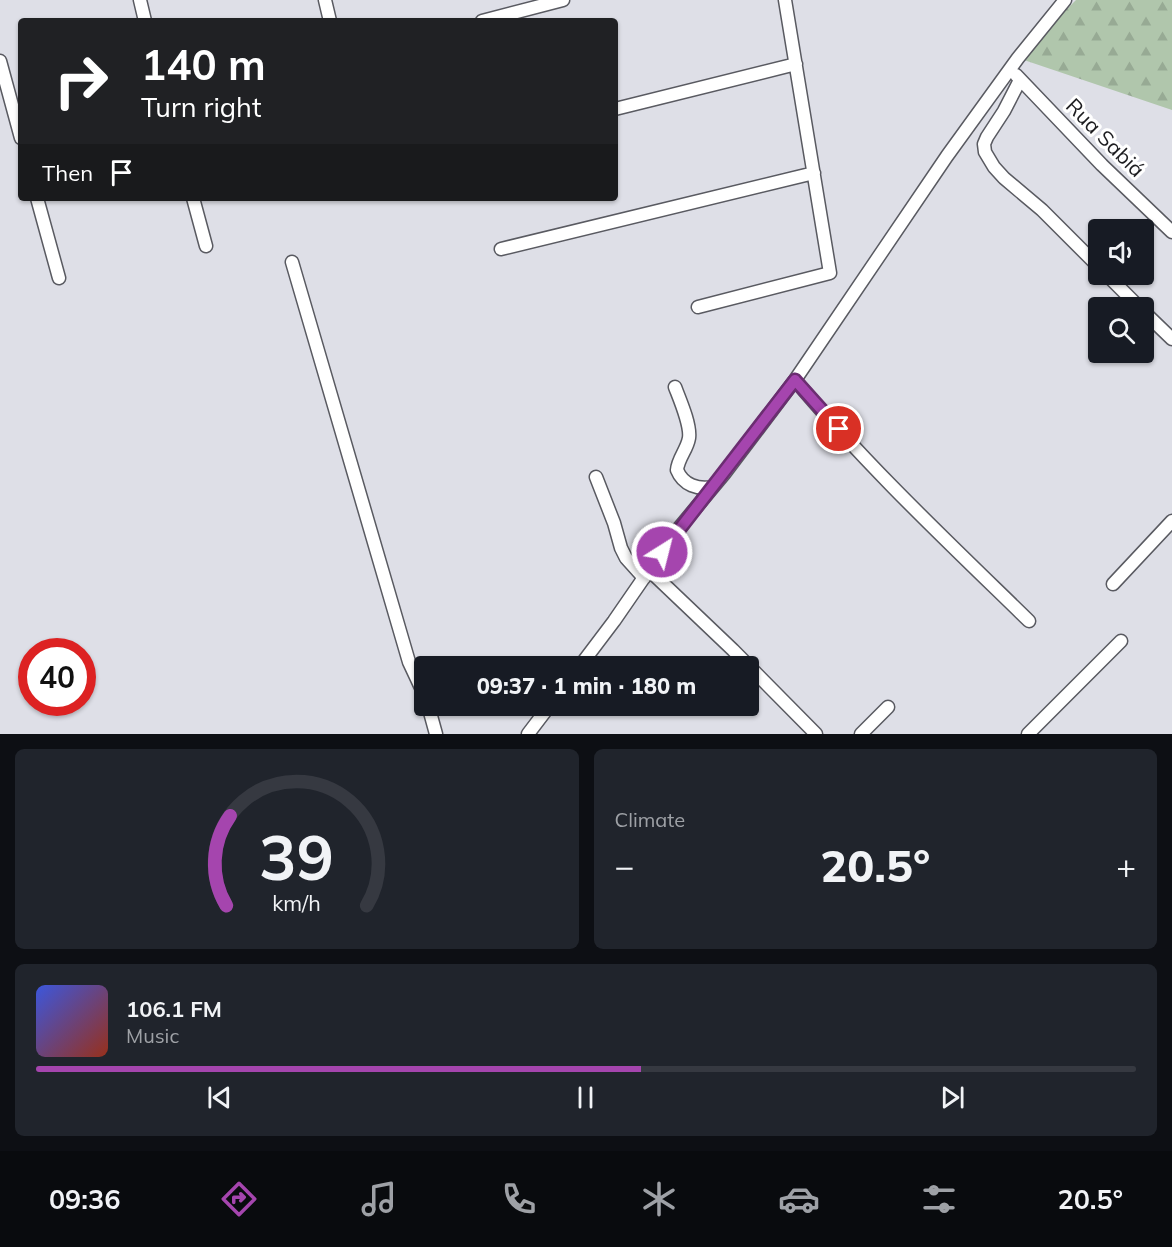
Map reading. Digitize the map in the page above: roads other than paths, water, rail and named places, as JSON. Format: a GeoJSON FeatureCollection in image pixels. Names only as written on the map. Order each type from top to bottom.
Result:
{"type":"FeatureCollection","features":[{"type":"Feature","properties":{"kind":"street"},"geometry":{"type":"LineString","coordinates":[[140,0],[144,18]]}},
{"type":"Feature","properties":{"kind":"street"},"geometry":{"type":"LineString","coordinates":[[325,0],[329,18]]}},
{"type":"Feature","properties":{"kind":"street"},"geometry":{"type":"LineString","coordinates":[[494,18],[563,0]]}},
{"type":"Feature","properties":{"kind":"street"},"geometry":{"type":"LineString","coordinates":[[698,307],[830,273],[785,0]]}},
{"type":"Feature","properties":{"kind":"street"},"geometry":{"type":"LineString","coordinates":[[587,656],[674,534],[795,380],[947,156],[1065,0]]}},
{"type":"Feature","properties":{"kind":"street"},"geometry":{"type":"LineString","coordinates":[[0,61],[18,127]]}},
{"type":"Feature","properties":{"kind":"street"},"geometry":{"type":"LineString","coordinates":[[618,108],[796,64]]}},
{"type":"Feature","properties":{"kind":"street","name":"Rua Sabiá"},"geometry":{"type":"LineString","coordinates":[[1011,69],[1102,165],[1172,232]]}},
{"type":"Feature","properties":{"kind":"street"},"geometry":{"type":"LineString","coordinates":[[1020,80],[987,137],[985,152],[1004,178],[1042,210],[1088,256]]}},
{"type":"Feature","properties":{"kind":"street"},"geometry":{"type":"LineString","coordinates":[[501,249],[814,173]]}},
{"type":"Feature","properties":{"kind":"street"},"geometry":{"type":"LineString","coordinates":[[38,201],[59,278]]}},
{"type":"Feature","properties":{"kind":"street"},"geometry":{"type":"LineString","coordinates":[[194,201],[206,246]]}},
{"type":"Feature","properties":{"kind":"street"},"geometry":{"type":"LineString","coordinates":[[292,262],[414,673]]}},
{"type":"Feature","properties":{"kind":"street"},"geometry":{"type":"LineString","coordinates":[[1117,285],[1129,297]]}},
{"type":"Feature","properties":{"kind":"street"},"geometry":{"type":"LineString","coordinates":[[1154,322],[1172,339]]}},
{"type":"Feature","properties":{"kind":"street"},"geometry":{"type":"LineString","coordinates":[[795,380],[823,414],[915,509],[1029,621]]}},
{"type":"Feature","properties":{"kind":"street"},"geometry":{"type":"LineString","coordinates":[[675,387],[689,431],[688,441],[676,470],[686,483],[698,488],[713,487]]}},
{"type":"Feature","properties":{"kind":"street"},"geometry":{"type":"LineString","coordinates":[[596,477],[626,558],[733,650],[816,734]]}},
{"type":"Feature","properties":{"kind":"street"},"geometry":{"type":"LineString","coordinates":[[1113,584],[1172,521]]}},
{"type":"Feature","properties":{"kind":"street"},"geometry":{"type":"LineString","coordinates":[[1028,734],[1121,641]]}},
{"type":"Feature","properties":{"kind":"street"},"geometry":{"type":"LineString","coordinates":[[861,734],[888,707]]}},
{"type":"Feature","properties":{"kind":"street"},"geometry":{"type":"LineString","coordinates":[[431,716],[436,734]]}},
{"type":"Feature","properties":{"kind":"street"},"geometry":{"type":"LineString","coordinates":[[529,733],[542,716]]}}]}
